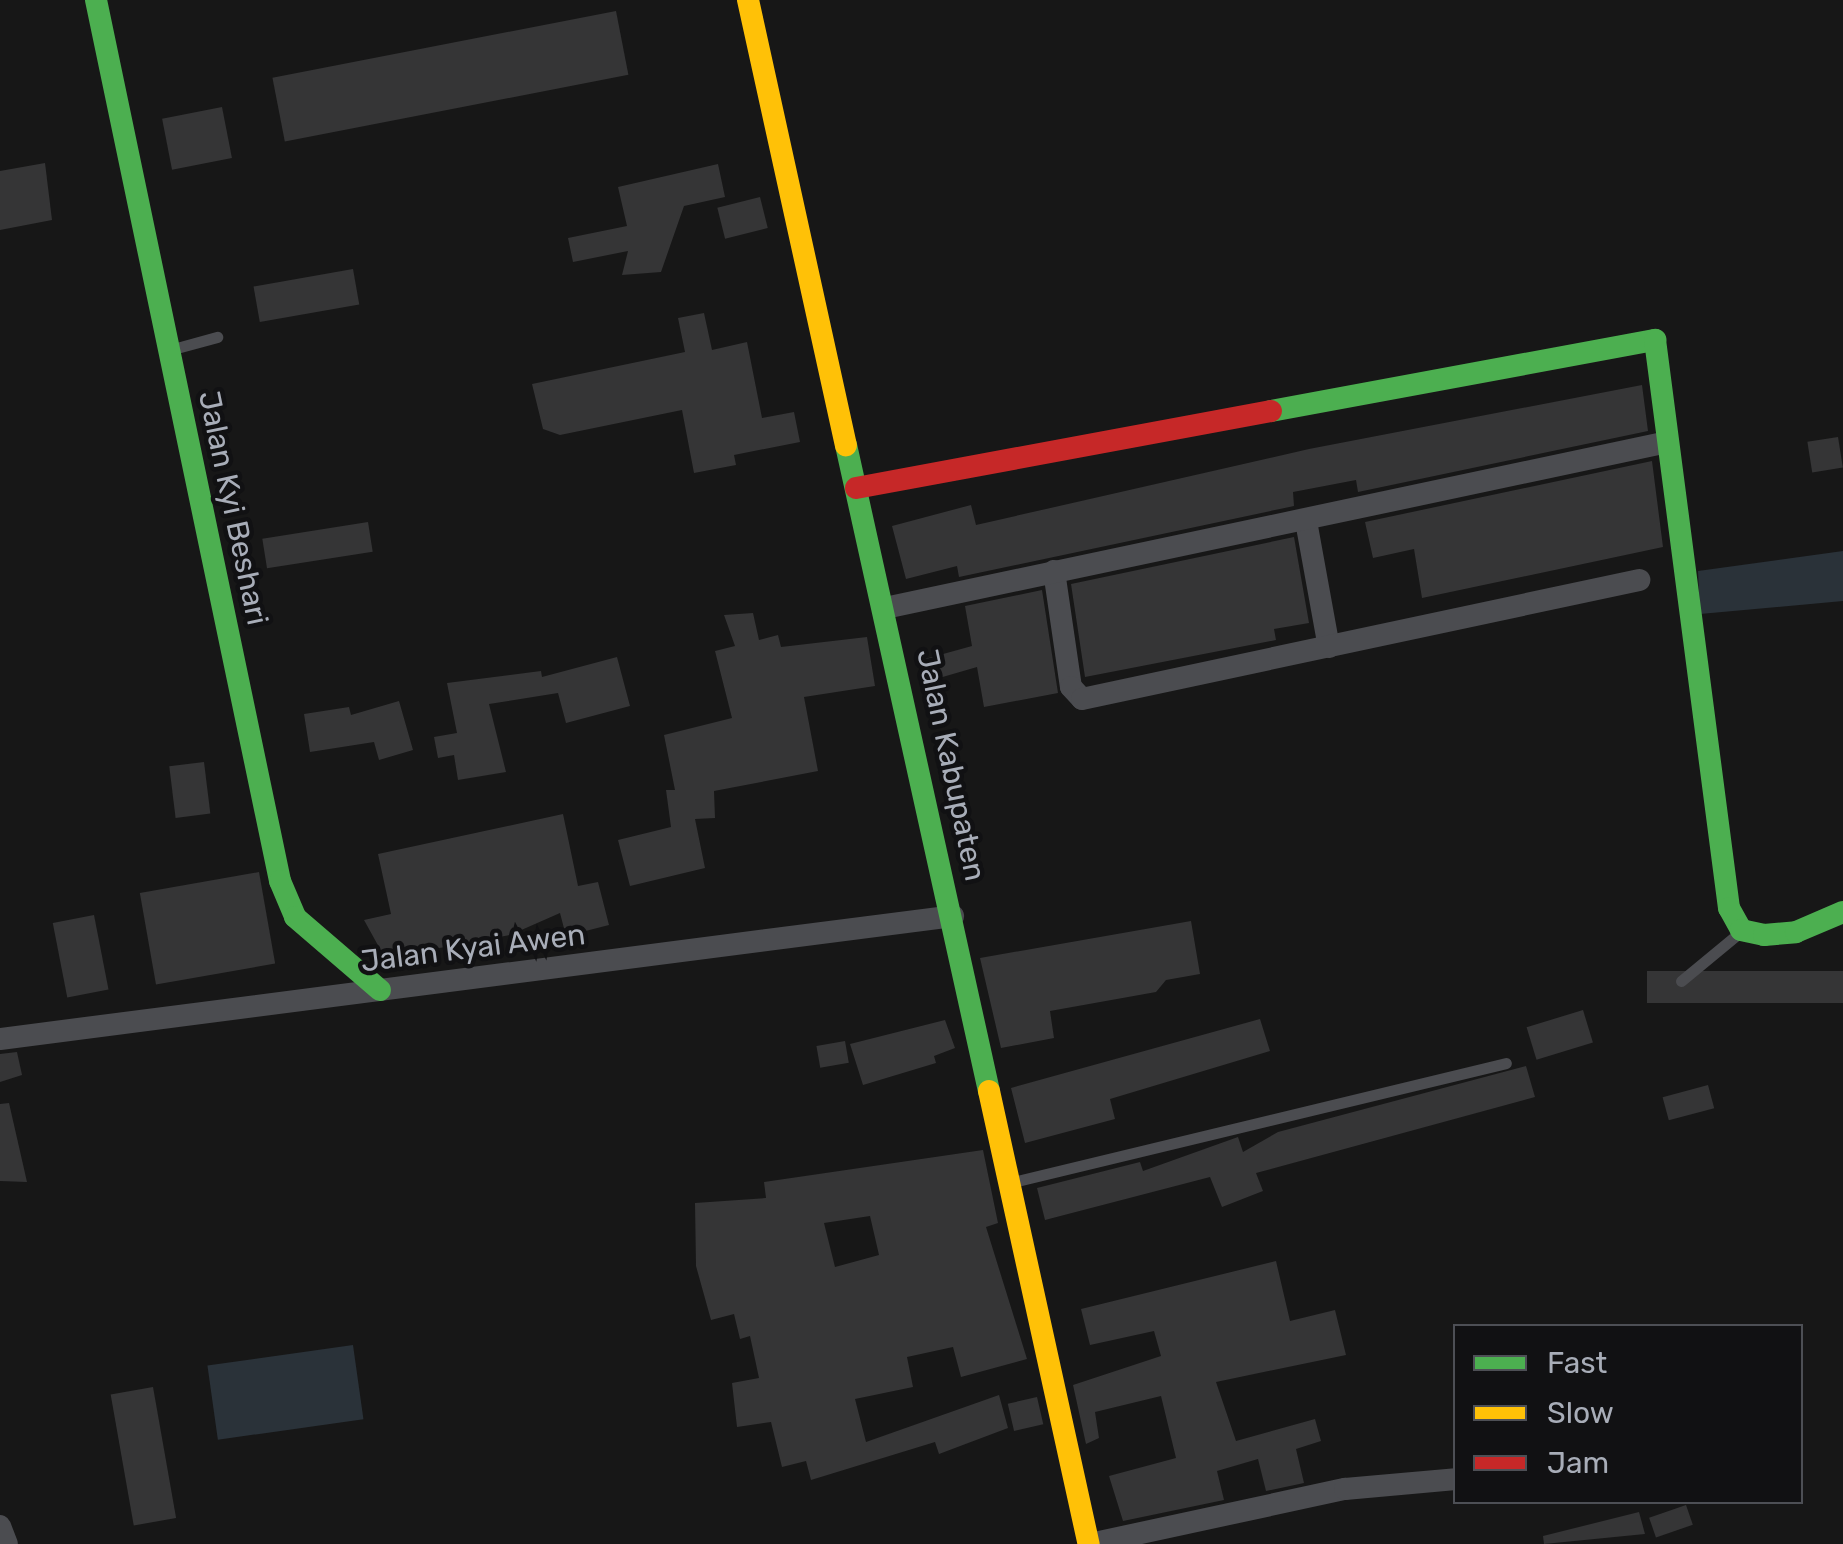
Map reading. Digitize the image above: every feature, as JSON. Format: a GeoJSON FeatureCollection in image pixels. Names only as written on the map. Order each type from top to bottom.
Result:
{"type":"FeatureCollection","features":[{"type":"Feature","properties":{"kind":"street","name":"Jalan Kyi Beshari"},"geometry":{"type":"LineString","coordinates":[[96,0],[280,881],[296,916],[380,990]]}},
{"type":"Feature","properties":{"kind":"street","name":"Jalan Kabupaten"},"geometry":{"type":"LineString","coordinates":[[748,0],[954,916],[1008,1183],[1090,1544]]}},
{"type":"Feature","properties":{"kind":"street"},"geometry":{"type":"LineString","coordinates":[[856,488],[1655,340],[1719,867],[1742,930],[1780,936],[1843,912]]}},
{"type":"Feature","properties":{"kind":"street"},"geometry":{"type":"LineString","coordinates":[[885,608],[1668,442]]}},
{"type":"Feature","properties":{"kind":"street"},"geometry":{"type":"LineString","coordinates":[[1306,521],[1329,647]]}},
{"type":"Feature","properties":{"kind":"street"},"geometry":{"type":"LineString","coordinates":[[1054,570],[1070,682],[1082,699],[1639,580]]}},
{"type":"Feature","properties":{"kind":"street","name":"Jalan Kyai Awen"},"geometry":{"type":"LineString","coordinates":[[0,1039],[954,916]]}},
{"type":"Feature","properties":{"kind":"street"},"geometry":{"type":"LineString","coordinates":[[1090,1544],[1345,1489],[1453,1478]]}},
{"type":"Feature","properties":{"kind":"street"},"geometry":{"type":"LineString","coordinates":[[0,1526],[6,1544]]}},
{"type":"Feature","properties":{"kind":"lane"},"geometry":{"type":"LineString","coordinates":[[169,350],[218,337]]}},
{"type":"Feature","properties":{"kind":"lane"},"geometry":{"type":"LineString","coordinates":[[1681,981],[1742,930]]}},
{"type":"Feature","properties":{"kind":"lane"},"geometry":{"type":"LineString","coordinates":[[1008,1183],[1506,1063]]}},
{"type":"Feature","properties":{"kind":"shaded area"},"geometry":{"type":"Polygon","coordinates":[[[1843,551],[1843,601],[1700,614],[1698,571],[1843,551]]]}},
{"type":"Feature","properties":{"kind":"shaded area"},"geometry":{"type":"Polygon","coordinates":[[[353,1345],[363,1419],[218,1440],[207,1365],[353,1345]]]}},
{"type":"Feature","properties":{"kind":"building"},"geometry":{"type":"Polygon","coordinates":[[[616,11],[628,75],[285,142],[272,78],[616,11]]]}},
{"type":"Feature","properties":{"kind":"building"},"geometry":{"type":"Polygon","coordinates":[[[222,107],[232,158],[172,170],[162,119],[222,107]]]}},
{"type":"Feature","properties":{"kind":"building"},"geometry":{"type":"Polygon","coordinates":[[[45,163],[52,220],[0,230],[0,171],[45,163]]]}},
{"type":"Feature","properties":{"kind":"building"},"geometry":{"type":"Polygon","coordinates":[[[718,164],[725,197],[684,206],[661,272],[622,275],[628,251],[573,262],[568,238],[627,226],[618,187],[718,164]]]}},
{"type":"Feature","properties":{"kind":"building"},"geometry":{"type":"Polygon","coordinates":[[[760,197],[768,228],[725,239],[717,208],[760,197]]]}},
{"type":"Feature","properties":{"kind":"building"},"geometry":{"type":"Polygon","coordinates":[[[353,269],[359,304],[260,322],[254,287],[353,269]]]}},
{"type":"Feature","properties":{"kind":"building"},"geometry":{"type":"Polygon","coordinates":[[[704,313],[712,350],[747,342],[762,418],[794,412],[800,442],[734,455],[736,465],[694,473],[682,410],[560,435],[543,429],[532,384],[685,352],[678,318],[704,313]]]}},
{"type":"Feature","properties":{"kind":"building"},"geometry":{"type":"Polygon","coordinates":[[[1642,385],[1648,431],[1358,492],[1356,480],[1293,492],[1294,506],[959,577],[957,566],[906,579],[892,526],[971,505],[976,525],[1309,449],[1642,385]]]}},
{"type":"Feature","properties":{"kind":"building"},"geometry":{"type":"Polygon","coordinates":[[[1838,437],[1843,468],[1812,472],[1807,442],[1838,437]]]}},
{"type":"Feature","properties":{"kind":"building"},"geometry":{"type":"Polygon","coordinates":[[[1652,461],[1663,547],[1422,598],[1414,549],[1373,558],[1365,522],[1652,461]]]}},
{"type":"Feature","properties":{"kind":"building"},"geometry":{"type":"Polygon","coordinates":[[[368,522],[373,552],[267,568],[262,539],[368,522]]]}},
{"type":"Feature","properties":{"kind":"building"},"geometry":{"type":"Polygon","coordinates":[[[1294,537],[1309,623],[1274,629],[1276,640],[1085,677],[1071,584],[1294,537]]]}},
{"type":"Feature","properties":{"kind":"building"},"geometry":{"type":"Polygon","coordinates":[[[1042,590],[1058,693],[984,707],[977,667],[922,683],[925,659],[972,646],[965,606],[1042,590]]]}},
{"type":"Feature","properties":{"kind":"building"},"geometry":{"type":"Polygon","coordinates":[[[753,613],[759,640],[778,635],[781,647],[867,637],[875,686],[804,697],[818,771],[714,791],[715,818],[695,819],[705,868],[630,886],[618,840],[671,827],[666,790],[675,790],[664,735],[732,718],[715,651],[735,646],[724,615],[753,613]]]}},
{"type":"Feature","properties":{"kind":"building"},"geometry":{"type":"Polygon","coordinates":[[[617,657],[630,706],[566,723],[558,693],[489,704],[506,772],[458,780],[454,755],[438,758],[434,737],[457,733],[447,683],[541,671],[542,677],[617,657]]]}},
{"type":"Feature","properties":{"kind":"building"},"geometry":{"type":"Polygon","coordinates":[[[399,701],[413,750],[379,760],[374,742],[310,752],[304,714],[349,707],[351,715],[399,701]]]}},
{"type":"Feature","properties":{"kind":"building"},"geometry":{"type":"Polygon","coordinates":[[[204,762],[210,814],[176,818],[169,766],[204,762]]]}},
{"type":"Feature","properties":{"kind":"building"},"geometry":{"type":"Polygon","coordinates":[[[563,814],[578,886],[598,882],[609,925],[566,936],[560,913],[510,935],[385,958],[364,920],[391,914],[378,854],[563,814]]]}},
{"type":"Feature","properties":{"kind":"building"},"geometry":{"type":"Polygon","coordinates":[[[259,872],[275,964],[156,985],[140,893],[259,872]]]}},
{"type":"Feature","properties":{"kind":"building"},"geometry":{"type":"Polygon","coordinates":[[[94,915],[109,990],[67,998],[53,923],[94,915]]]}},
{"type":"Feature","properties":{"kind":"building"},"geometry":{"type":"Polygon","coordinates":[[[1191,921],[1200,974],[1166,980],[1156,992],[1050,1011],[1054,1038],[1001,1048],[980,958],[1191,921]]]}},
{"type":"Feature","properties":{"kind":"building"},"geometry":{"type":"Polygon","coordinates":[[[1647,971],[1843,971],[1843,1003],[1647,1003],[1647,971]]]}},
{"type":"Feature","properties":{"kind":"building"},"geometry":{"type":"Polygon","coordinates":[[[1583,1010],[1593,1043],[1537,1060],[1527,1027],[1583,1010]]]}},
{"type":"Feature","properties":{"kind":"building"},"geometry":{"type":"Polygon","coordinates":[[[1260,1019],[1270,1051],[1110,1099],[1115,1119],[1025,1143],[1011,1088],[1260,1019]]]}},
{"type":"Feature","properties":{"kind":"building"},"geometry":{"type":"Polygon","coordinates":[[[945,1020],[955,1048],[934,1056],[936,1063],[863,1085],[850,1044],[945,1020]]]}},
{"type":"Feature","properties":{"kind":"building"},"geometry":{"type":"Polygon","coordinates":[[[845,1041],[849,1063],[820,1068],[816,1046],[845,1041]]]}},
{"type":"Feature","properties":{"kind":"building"},"geometry":{"type":"Polygon","coordinates":[[[17,1052],[22,1075],[0,1082],[0,1054],[17,1052]]]}},
{"type":"Feature","properties":{"kind":"building"},"geometry":{"type":"Polygon","coordinates":[[[1526,1066],[1535,1097],[1256,1173],[1263,1191],[1222,1207],[1210,1177],[1045,1220],[1037,1188],[1140,1162],[1143,1171],[1238,1137],[1243,1152],[1278,1132],[1526,1066]]]}},
{"type":"Feature","properties":{"kind":"building"},"geometry":{"type":"Polygon","coordinates":[[[1708,1085],[1714,1108],[1669,1120],[1663,1097],[1708,1085]]]}},
{"type":"Feature","properties":{"kind":"building"},"geometry":{"type":"Polygon","coordinates":[[[9,1103],[27,1182],[0,1181],[0,1104],[9,1103]]]}},
{"type":"Feature","properties":{"kind":"building"},"geometry":{"type":"Polygon","coordinates":[[[983,1150],[998,1223],[986,1227],[1027,1359],[961,1377],[953,1347],[907,1357],[913,1387],[855,1399],[866,1442],[999,1395],[1008,1428],[939,1454],[935,1442],[811,1480],[806,1461],[782,1467],[771,1422],[737,1427],[732,1383],[759,1378],[750,1336],[740,1339],[734,1314],[711,1320],[696,1266],[695,1203],[766,1198],[764,1182],[983,1150]],[[870,1216],[824,1223],[835,1267],[879,1255],[870,1216]]]}},
{"type":"Feature","properties":{"kind":"building"},"geometry":{"type":"Polygon","coordinates":[[[1276,1261],[1290,1321],[1335,1310],[1346,1355],[1216,1382],[1236,1441],[1315,1419],[1321,1441],[1296,1449],[1304,1483],[1266,1491],[1258,1459],[1217,1471],[1224,1500],[1123,1521],[1109,1476],[1176,1458],[1161,1396],[1095,1412],[1099,1438],[1086,1444],[1073,1385],[1161,1356],[1154,1331],[1090,1345],[1081,1309],[1276,1261]]]}},
{"type":"Feature","properties":{"kind":"building"},"geometry":{"type":"Polygon","coordinates":[[[153,1387],[176,1518],[134,1525],[111,1394],[153,1387]]]}},
{"type":"Feature","properties":{"kind":"building"},"geometry":{"type":"Polygon","coordinates":[[[1037,1397],[1043,1424],[1014,1431],[1008,1404],[1037,1397]]]}},
{"type":"Feature","properties":{"kind":"building"},"geometry":{"type":"Polygon","coordinates":[[[1686,1505],[1693,1525],[1656,1538],[1649,1518],[1686,1505]]]}},
{"type":"Feature","properties":{"kind":"building"},"geometry":{"type":"Polygon","coordinates":[[[1639,1512],[1645,1534],[1544,1544],[1543,1536],[1639,1512]]]}},
{"type":"Feature","properties":{"kind":"traffic: fast"},"geometry":{"type":"LineString","coordinates":[[96,0],[280,881],[295,917],[380,990]]}},
{"type":"Feature","properties":{"kind":"traffic: fast"},"geometry":{"type":"LineString","coordinates":[[1271,411],[1655,340],[1729,908],[1741,930],[1764,935],[1796,932],[1843,912]]}},
{"type":"Feature","properties":{"kind":"traffic: fast"},"geometry":{"type":"LineString","coordinates":[[846,445],[989,1091]]}},
{"type":"Feature","properties":{"kind":"traffic: slow"},"geometry":{"type":"LineString","coordinates":[[748,0],[846,445]]}},
{"type":"Feature","properties":{"kind":"traffic: slow"},"geometry":{"type":"LineString","coordinates":[[989,1091],[1089,1544]]}},
{"type":"Feature","properties":{"kind":"traffic: jam"},"geometry":{"type":"LineString","coordinates":[[856,488],[1271,411]]}}]}
